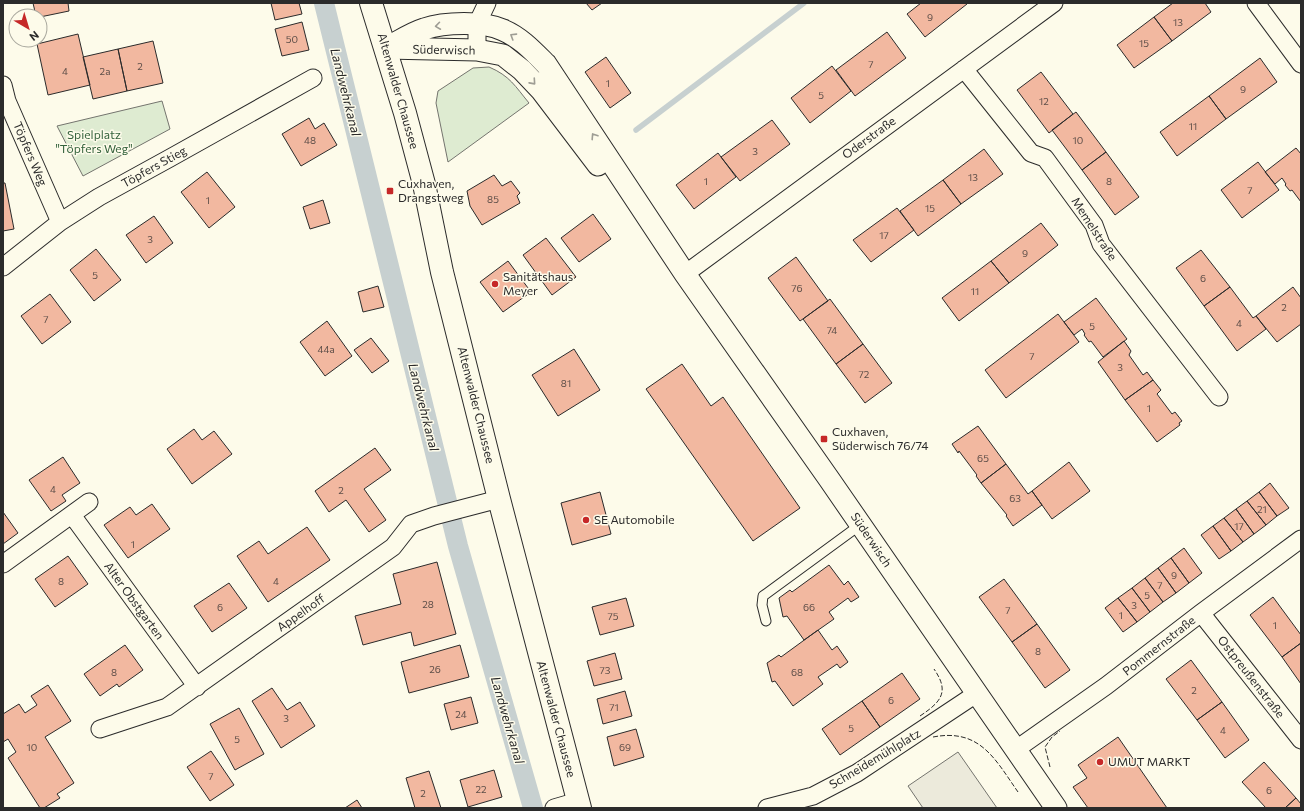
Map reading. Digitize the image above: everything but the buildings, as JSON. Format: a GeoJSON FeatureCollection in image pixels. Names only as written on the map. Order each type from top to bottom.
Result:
{"type":"FeatureCollection","features":[{"type":"Feature","properties":{"kind":"main road","name":"Altenwalder Chaussee"},"geometry":{"type":"LineString","coordinates":[[371,3],[386,48],[424,184],[442,272],[499,499],[579,804]]}},
{"type":"Feature","properties":{"kind":"street"},"geometry":{"type":"LineString","coordinates":[[477,50],[477,24],[487,3]]}},
{"type":"Feature","properties":{"kind":"street","name":"Oderstraße"},"geometry":{"type":"LineString","coordinates":[[685,274],[1054,3]]}},
{"type":"Feature","properties":{"kind":"street"},"geometry":{"type":"LineString","coordinates":[[1256,3],[1301,64]]}},
{"type":"Feature","properties":{"kind":"street","name":"Süderwisch"},"geometry":{"type":"LineString","coordinates":[[386,48],[424,29],[439,26],[477,24],[502,30],[525,44],[546,64],[685,274],[829,479],[1056,808]]}},
{"type":"Feature","properties":{"kind":"street","name":"Süderwisch"},"geometry":{"type":"LineString","coordinates":[[386,48],[477,50],[503,55],[522,70],[541,90],[626,202],[685,274]]}},
{"type":"Feature","properties":{"kind":"street","name":"Memelstraße"},"geometry":{"type":"LineString","coordinates":[[964,69],[1031,153],[1045,158],[1094,225],[1101,244],[1219,396]]}},
{"type":"Feature","properties":{"kind":"street","name":"Töpfers Stieg"},"geometry":{"type":"LineString","coordinates":[[3,268],[60,222],[99,197],[313,78]]}},
{"type":"Feature","properties":{"kind":"street","name":"Töpfers Weg"},"geometry":{"type":"LineString","coordinates":[[3,85],[7,101],[60,222]]}},
{"type":"Feature","properties":{"kind":"street","name":"Appelhoff"},"geometry":{"type":"LineString","coordinates":[[100,729],[167,707],[393,547],[411,524],[434,516],[499,499]]}},
{"type":"Feature","properties":{"kind":"street"},"geometry":{"type":"LineString","coordinates":[[3,564],[89,502]]}},
{"type":"Feature","properties":{"kind":"street","name":"Alter Obstgarten"},"geometry":{"type":"LineString","coordinates":[[72,515],[197,687]]}},
{"type":"Feature","properties":{"kind":"street","name":"Pommernstraße"},"geometry":{"type":"LineString","coordinates":[[1015,750],[1106,686],[1301,539]]}},
{"type":"Feature","properties":{"kind":"street","name":"Ostpreußenstraße"},"geometry":{"type":"LineString","coordinates":[[1201,613],[1301,740]]}},
{"type":"Feature","properties":{"kind":"street","name":"Schneidemühlplatz"},"geometry":{"type":"LineString","coordinates":[[767,808],[813,796],[857,774],[976,694]]}},
{"type":"Feature","properties":{"kind":"street"},"geometry":{"type":"LineString","coordinates":[[554,808],[579,804]]}},
{"type":"Feature","properties":{"kind":"lane"},"geometry":{"type":"LineString","coordinates":[[766,621],[762,605],[763,596],[860,524]]}},
{"type":"Feature","properties":{"kind":"green space"},"geometry":{"type":"Polygon","coordinates":[[[489,67],[507,78],[529,103],[448,162],[436,103],[438,91],[473,68],[489,67]]]}},
{"type":"Feature","properties":{"kind":"green space","name":"Spielplatz \"Töpfers Weg\""},"geometry":{"type":"Polygon","coordinates":[[[162,101],[170,129],[83,176],[57,126],[162,101]]]}},
{"type":"Feature","properties":{"kind":"shaded area"},"geometry":{"type":"Polygon","coordinates":[[[958,752],[997,808],[923,808],[908,786],[958,752]]]}},
{"type":"Feature","properties":{"kind":"waterway","name":"Landwehrkanal"},"geometry":{"type":"LineString","coordinates":[[324,3],[458,546],[533,808]]}},
{"type":"Feature","properties":{"kind":"waterway"},"geometry":{"type":"LineString","coordinates":[[636,130],[804,3]]}},
{"type":"Feature","properties":{"kind":"fence"},"geometry":{"type":"LineString","coordinates":[[920,716],[933,706],[941,696],[942,684],[934,669]]}},
{"type":"Feature","properties":{"kind":"fence"},"geometry":{"type":"LineString","coordinates":[[1050,767],[1045,747],[1052,737],[1060,731]]}},
{"type":"Feature","properties":{"kind":"fence"},"geometry":{"type":"LineString","coordinates":[[933,737],[949,735],[963,737],[974,742],[984,749],[1002,768],[1018,792]]}},
{"type":"Feature","properties":{"kind":"place","name":"Cuxhaven, Drangstweg"},"geometry":{"type":"Point","coordinates":[390,191]}},
{"type":"Feature","properties":{"kind":"place","name":"Sanitätshaus Meyer"},"geometry":{"type":"Point","coordinates":[495,284]}},
{"type":"Feature","properties":{"kind":"place","name":"Cuxhaven, Süderwisch 76/74"},"geometry":{"type":"Point","coordinates":[824,439]}},
{"type":"Feature","properties":{"kind":"place","name":"SE Automobile"},"geometry":{"type":"Point","coordinates":[586,520]}},
{"type":"Feature","properties":{"kind":"place","name":"UMUT MARKT"},"geometry":{"type":"Point","coordinates":[1100,762]}}]}
